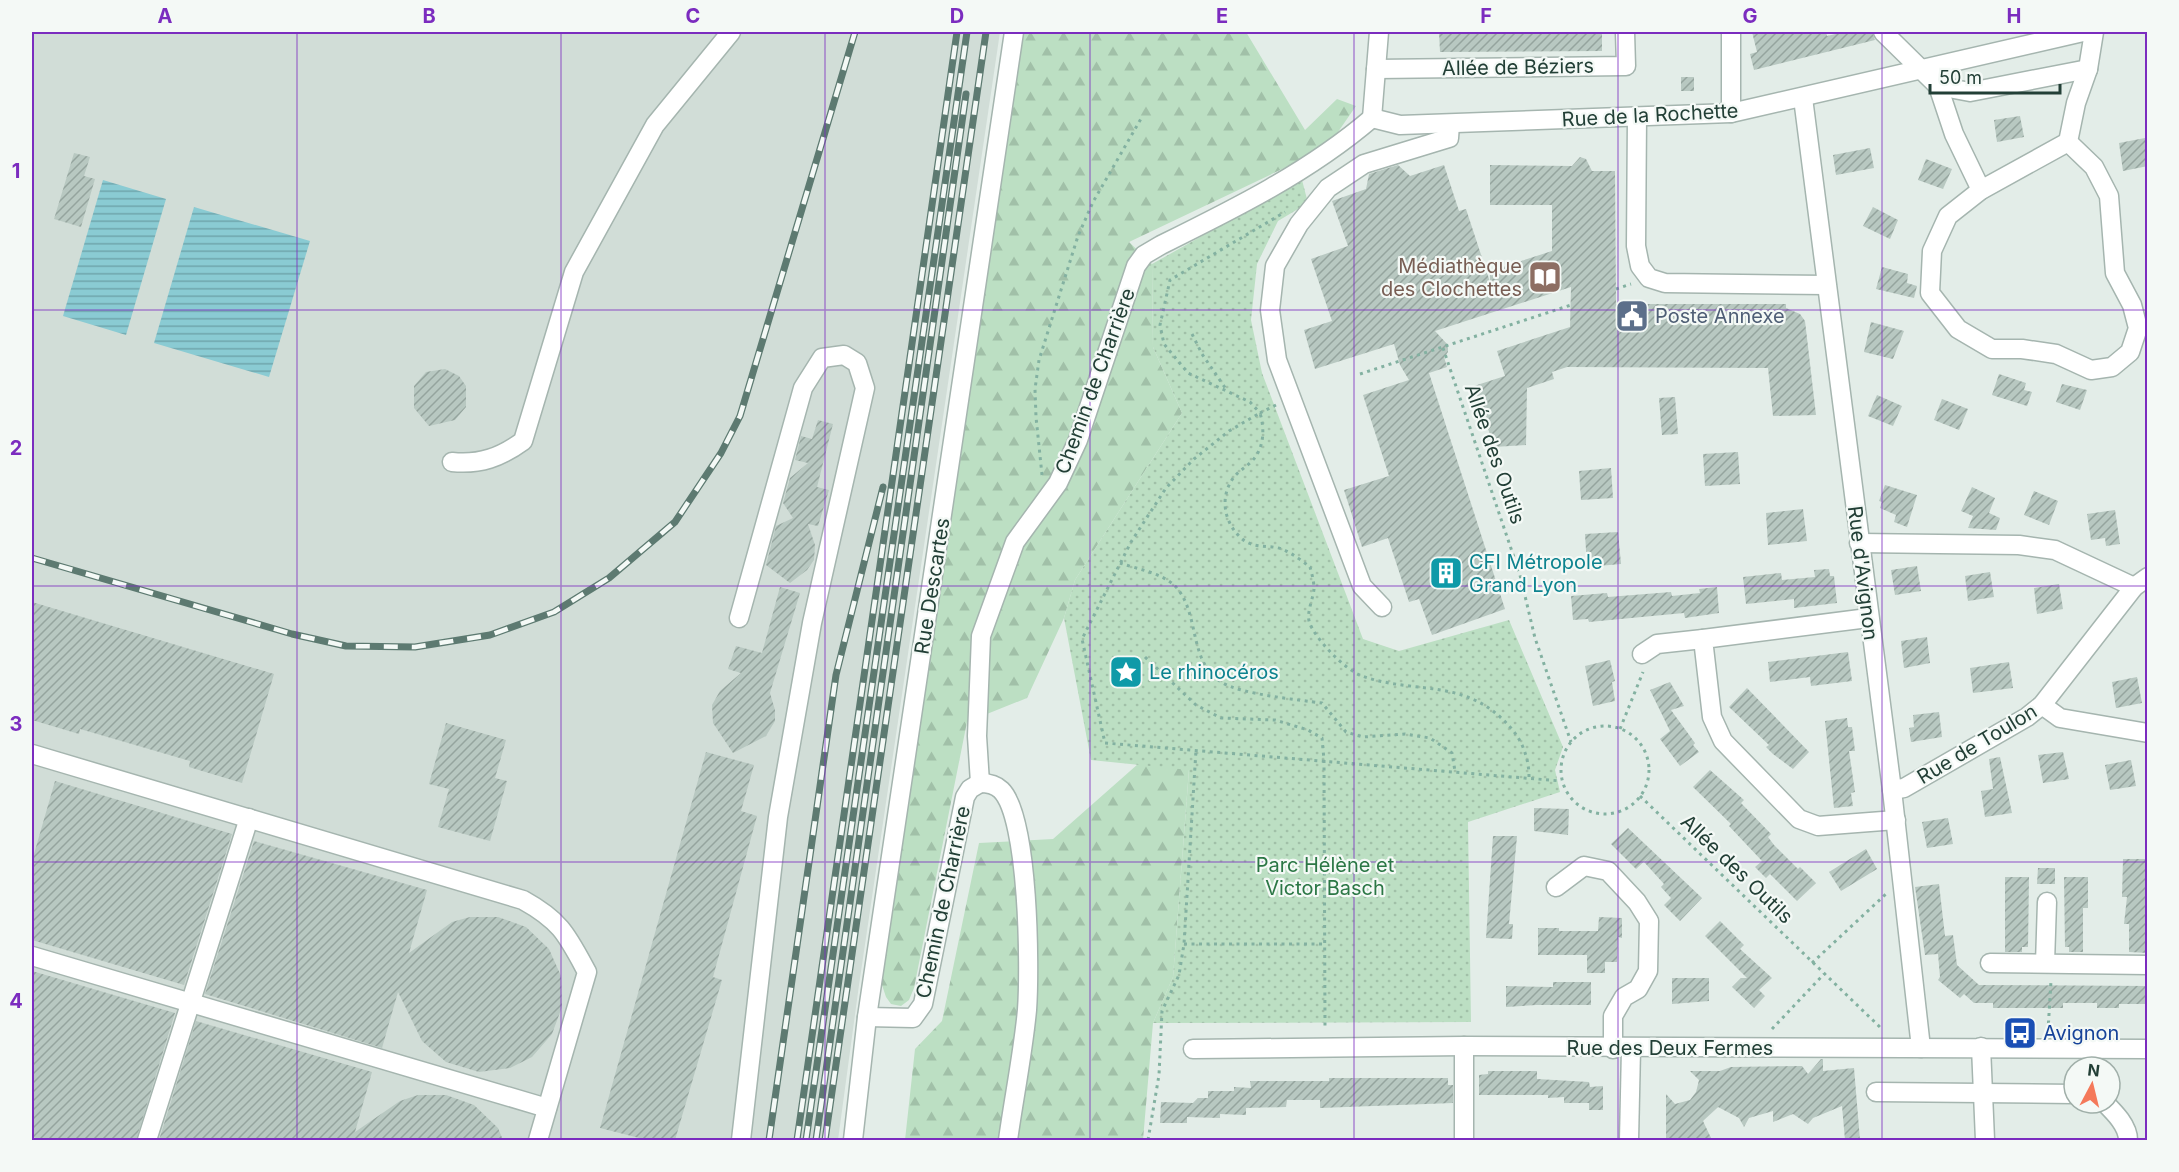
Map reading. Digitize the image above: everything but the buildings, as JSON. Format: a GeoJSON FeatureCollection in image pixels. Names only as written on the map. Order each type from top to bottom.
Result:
{"type":"FeatureCollection","features":[{"type":"Feature","properties":{"kind":"street"},"geometry":{"type":"LineString","coordinates":[[452,462],[469,464],[503,456],[523,441],[574,272],[655,125],[730,32]]}},
{"type":"Feature","properties":{"kind":"street","name":"Rue Descartes"},"geometry":{"type":"LineString","coordinates":[[853,1140],[867,1017],[1014,32]]}},
{"type":"Feature","properties":{"kind":"street"},"geometry":{"type":"LineString","coordinates":[[1372,118],[1379,32]]}},
{"type":"Feature","properties":{"kind":"street","name":"Allée de Béziers"},"geometry":{"type":"LineString","coordinates":[[1376,69],[1626,66],[1625,32]]}},
{"type":"Feature","properties":{"kind":"street"},"geometry":{"type":"LineString","coordinates":[[1731,32],[1731,113]]}},
{"type":"Feature","properties":{"kind":"street"},"geometry":{"type":"LineString","coordinates":[[1883,32],[1938,86],[1954,134],[1981,190]]}},
{"type":"Feature","properties":{"kind":"street","name":"Rue de la Rochette"},"geometry":{"type":"LineString","coordinates":[[1372,118],[1400,125],[1731,113],[2083,32]]}},
{"type":"Feature","properties":{"kind":"street"},"geometry":{"type":"LineString","coordinates":[[2068,142],[2094,167],[2109,196],[2115,273],[2132,305],[2138,327],[2130,352],[2112,367],[2091,370],[2056,354],[2022,348],[1992,349],[1958,329],[1930,293],[1932,251],[1948,216],[1981,190],[2068,142],[2076,103],[2088,69],[2094,32]]}},
{"type":"Feature","properties":{"kind":"street"},"geometry":{"type":"LineString","coordinates":[[1938,86],[1970,92],[2088,69]]}},
{"type":"Feature","properties":{"kind":"street","name":"Rue d'Avignon"},"geometry":{"type":"LineString","coordinates":[[1803,98],[1868,618],[1896,820],[1902,879],[1912,1048]]}},
{"type":"Feature","properties":{"kind":"street"},"geometry":{"type":"LineString","coordinates":[[1637,117],[1636,246],[1640,266],[1649,278],[1665,283],[1826,285]]}},
{"type":"Feature","properties":{"kind":"street","name":"Chemin de Charrière"},"geometry":{"type":"LineString","coordinates":[[867,1017],[914,1018],[923,1004],[965,797],[970,789],[980,783],[976,736],[981,636],[1015,542],[1058,483],[1078,440],[1136,266],[1144,255],[1161,244],[1272,188],[1354,134],[1372,118]]}},
{"type":"Feature","properties":{"kind":"street"},"geometry":{"type":"LineString","coordinates":[[1382,607],[1362,586],[1277,360],[1270,310],[1275,266],[1299,224],[1328,188],[1364,164],[1449,138],[1450,124]]}},
{"type":"Feature","properties":{"kind":"street"},"geometry":{"type":"LineString","coordinates":[[739,618],[803,388],[822,358],[844,355],[857,363],[865,388],[812,623],[782,797],[741,1140]]}},
{"type":"Feature","properties":{"kind":"street"},"geometry":{"type":"LineString","coordinates":[[1859,543],[2019,545],[2055,550],[2141,582]]}},
{"type":"Feature","properties":{"kind":"street","name":"Rue de Toulon"},"geometry":{"type":"LineString","coordinates":[[1892,790],[1904,788],[2026,717],[2042,705],[2141,582]]}},
{"type":"Feature","properties":{"kind":"street"},"geometry":{"type":"LineString","coordinates":[[1642,654],[1657,644],[1868,618]]}},
{"type":"Feature","properties":{"kind":"street"},"geometry":{"type":"LineString","coordinates":[[1703,639],[1712,717],[1723,741],[1799,819],[1818,826],[1896,820]]}},
{"type":"Feature","properties":{"kind":"street"},"geometry":{"type":"LineString","coordinates":[[2042,705],[2060,718],[2148,733]]}},
{"type":"Feature","properties":{"kind":"street"},"geometry":{"type":"LineString","coordinates":[[32,754],[524,900],[549,914],[568,938],[587,972],[538,1140]]}},
{"type":"Feature","properties":{"kind":"street"},"geometry":{"type":"LineString","coordinates":[[980,783],[1002,791],[1017,828],[1029,936],[1027,1010],[1008,1140]]}},
{"type":"Feature","properties":{"kind":"street"},"geometry":{"type":"LineString","coordinates":[[147,1140],[249,818]]}},
{"type":"Feature","properties":{"kind":"street"},"geometry":{"type":"LineString","coordinates":[[1556,887],[1584,866],[1608,871],[1637,902],[1649,921],[1648,971],[1638,989],[1624,997],[1613,1016],[1622,1049],[1629,1140]]}},
{"type":"Feature","properties":{"kind":"street"},"geometry":{"type":"LineString","coordinates":[[2047,902],[2049,963]]}},
{"type":"Feature","properties":{"kind":"street"},"geometry":{"type":"LineString","coordinates":[[32,956],[547,1108]]}},
{"type":"Feature","properties":{"kind":"street"},"geometry":{"type":"LineString","coordinates":[[1990,963],[2148,965]]}},
{"type":"Feature","properties":{"kind":"street"},"geometry":{"type":"LineString","coordinates":[[1464,1046],[1464,1140]]}},
{"type":"Feature","properties":{"kind":"street","name":"Rue des Deux Fermes"},"geometry":{"type":"LineString","coordinates":[[1193,1049],[1464,1046],[1622,1049],[1981,1047],[2148,1049]]}},
{"type":"Feature","properties":{"kind":"street"},"geometry":{"type":"LineString","coordinates":[[1981,1047],[1985,1140]]}},
{"type":"Feature","properties":{"kind":"street"},"geometry":{"type":"LineString","coordinates":[[1876,1092],[2062,1094]]}},
{"type":"Feature","properties":{"kind":"street"},"geometry":{"type":"LineString","coordinates":[[2116,1115],[2128,1133],[2128,1140]]}},
{"type":"Feature","properties":{"kind":"path"},"geometry":{"type":"LineString","coordinates":[[1042,477],[1035,407],[1039,360],[1078,236],[1093,202],[1142,117]]}},
{"type":"Feature","properties":{"kind":"path"},"geometry":{"type":"LineString","coordinates":[[1288,210],[1170,280],[1160,325],[1164,344],[1177,363],[1188,373],[1250,402],[1260,413],[1263,423],[1262,443],[1253,460],[1234,476],[1224,496],[1228,518],[1239,537],[1256,547],[1282,549],[1310,567],[1314,587],[1309,620],[1319,640],[1335,656],[1360,676],[1467,695],[1498,714],[1519,737],[1529,765],[1529,777]]}},
{"type":"Feature","properties":{"kind":"path"},"geometry":{"type":"LineString","coordinates":[[1360,374],[1571,305]]}},
{"type":"Feature","properties":{"kind":"path"},"geometry":{"type":"LineString","coordinates":[[1192,334],[1202,354],[1226,389]]}},
{"type":"Feature","properties":{"kind":"path","name":"Allée des Outils"},"geometry":{"type":"LineString","coordinates":[[1443,348],[1520,575],[1535,638],[1571,742]]}},
{"type":"Feature","properties":{"kind":"path"},"geometry":{"type":"LineString","coordinates":[[1290,397],[1229,431],[1194,459],[1166,488],[1120,563],[1082,639],[1105,743],[1562,781]]}},
{"type":"Feature","properties":{"kind":"path"},"geometry":{"type":"LineString","coordinates":[[1120,563],[1155,575],[1175,586],[1186,604],[1196,644],[1209,672],[1224,684],[1271,696],[1322,703],[1346,732],[1363,737],[1405,734],[1430,738],[1452,753],[1455,771]]}},
{"type":"Feature","properties":{"kind":"path"},"geometry":{"type":"LineString","coordinates":[[1620,729],[1644,670],[1642,654]]}},
{"type":"Feature","properties":{"kind":"path"},"geometry":{"type":"LineString","coordinates":[[1145,657],[1196,705],[1221,718],[1275,720],[1308,730],[1322,738],[1325,1029]]}},
{"type":"Feature","properties":{"kind":"path"},"geometry":{"type":"LineString","coordinates":[[1605,726],[1620,729],[1641,745],[1647,758],[1648,778],[1640,796],[1630,806],[1617,813],[1589,812],[1577,805],[1567,794],[1562,781],[1563,756],[1571,742],[1590,728],[1605,726]]}},
{"type":"Feature","properties":{"kind":"path"},"geometry":{"type":"LineString","coordinates":[[1148,1140],[1159,1075],[1162,1011],[1179,975],[1184,944],[1196,750]]}},
{"type":"Feature","properties":{"kind":"path","name":"Allée des Outils"},"geometry":{"type":"LineString","coordinates":[[1640,796],[1812,963],[1912,1048]]}},
{"type":"Feature","properties":{"kind":"path"},"geometry":{"type":"LineString","coordinates":[[1812,963],[1902,879]]}},
{"type":"Feature","properties":{"kind":"path"},"geometry":{"type":"LineString","coordinates":[[1184,944],[1325,944]]}},
{"type":"Feature","properties":{"kind":"path"},"geometry":{"type":"LineString","coordinates":[[2047,1048],[2049,963]]}},
{"type":"Feature","properties":{"kind":"path"},"geometry":{"type":"LineString","coordinates":[[1775,1026],[1824,974]]}},
{"type":"Feature","properties":{"kind":"shaded area"},"geometry":{"type":"Polygon","coordinates":[[[32,32],[1000,32],[838,1140],[32,1140],[32,32]]]}},
{"type":"Feature","properties":{"kind":"green space"},"geometry":{"type":"Polygon","coordinates":[[[1021,32],[1246,32],[1305,130],[1337,99],[1356,106],[1331,142],[1297,162],[1129,242],[1152,264],[1153,347],[1182,413],[1075,580],[1064,618],[1027,698],[967,722],[914,988],[909,1000],[901,1006],[891,1004],[881,982],[1021,32]]]}},
{"type":"Feature","properties":{"kind":"green space","name":"Parc Hélène et Victor Basch"},"geometry":{"type":"Polygon","coordinates":[[[1302,180],[1308,203],[1278,221],[1257,264],[1251,320],[1262,373],[1363,639],[1399,651],[1509,620],[1563,747],[1555,770],[1560,792],[1468,822],[1471,1022],[1153,1023],[1173,977],[1189,770],[1091,760],[1064,618],[1075,580],[1182,413],[1153,347],[1152,264],[1302,180]]]}},
{"type":"Feature","properties":{"kind":"green space"},"geometry":{"type":"Polygon","coordinates":[[[1138,764],[1189,769],[1173,977],[1153,1023],[1143,1140],[905,1140],[915,1049],[942,1021],[979,843],[1053,839],[1138,764]]]}},
{"type":"Feature","properties":{"kind":"water"},"geometry":{"type":"Polygon","coordinates":[[[103,180],[166,199],[126,335],[63,316],[103,180]]]}},
{"type":"Feature","properties":{"kind":"water"},"geometry":{"type":"Polygon","coordinates":[[[194,207],[310,241],[269,377],[154,343],[194,207]]]}},
{"type":"Feature","properties":{"kind":"railway"},"geometry":{"type":"LineString","coordinates":[[32,558],[292,634],[346,646],[415,647],[490,635],[554,612],[609,578],[675,522],[721,453],[740,416],[855,32]]}},
{"type":"Feature","properties":{"kind":"railway"},"geometry":{"type":"LineString","coordinates":[[797,1140],[957,32]]}},
{"type":"Feature","properties":{"kind":"railway"},"geometry":{"type":"LineString","coordinates":[[806,1140],[967,32]]}},
{"type":"Feature","properties":{"kind":"railway"},"geometry":{"type":"LineString","coordinates":[[825,1140],[986,32]]}},
{"type":"Feature","properties":{"kind":"railway"},"geometry":{"type":"LineString","coordinates":[[816,1140],[966,94]]}},
{"type":"Feature","properties":{"kind":"railway"},"geometry":{"type":"LineString","coordinates":[[769,1140],[836,675],[883,487]]}},
{"type":"Feature","properties":{"kind":"place","name":"Médiathèque des Clochettes"},"geometry":{"type":"Point","coordinates":[1545,277]}},
{"type":"Feature","properties":{"kind":"place","name":"Poste Annexe"},"geometry":{"type":"Point","coordinates":[1632,316]}},
{"type":"Feature","properties":{"kind":"place","name":"CFI Métropole Grand Lyon"},"geometry":{"type":"Point","coordinates":[1446,573]}},
{"type":"Feature","properties":{"kind":"place","name":"Le rhinocéros"},"geometry":{"type":"Point","coordinates":[1126,672]}},
{"type":"Feature","properties":{"kind":"place","name":"Avignon"},"geometry":{"type":"Point","coordinates":[2020,1033]}}]}
